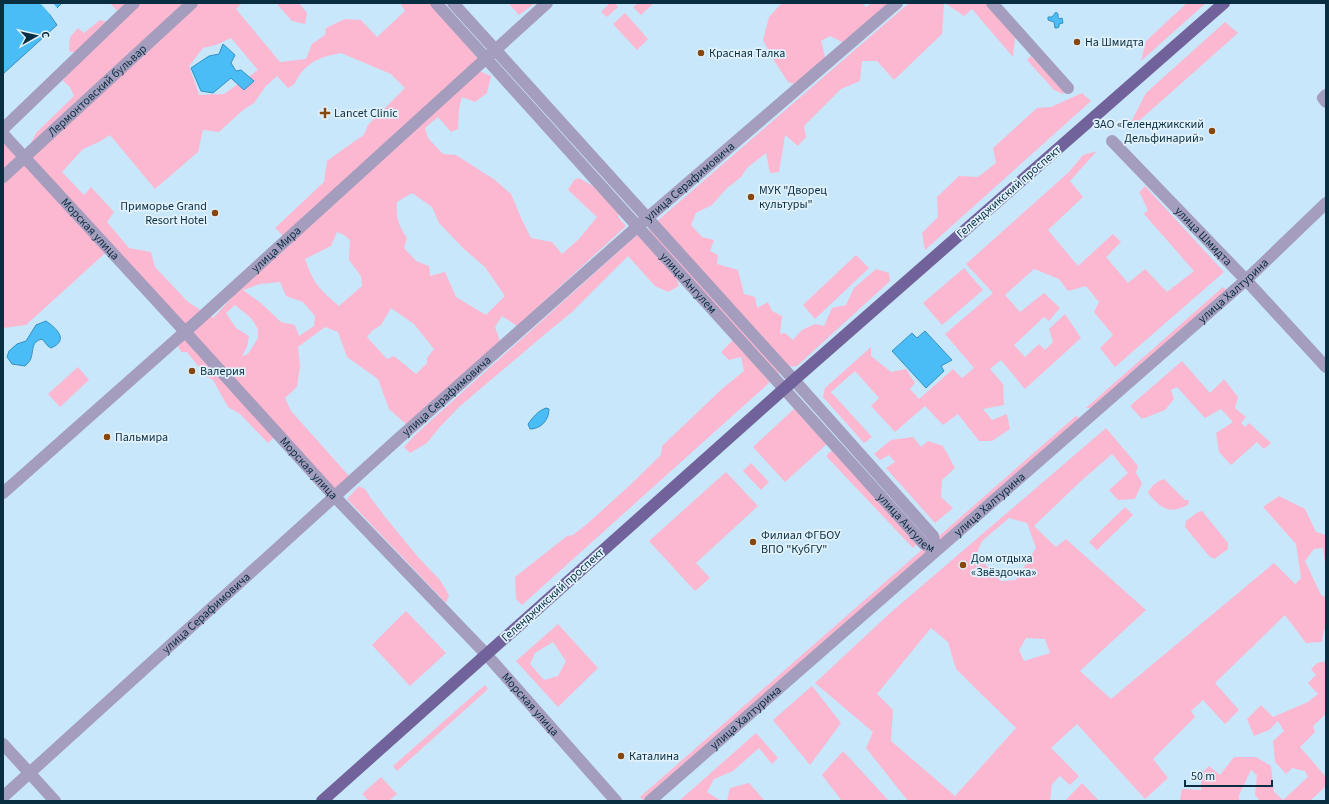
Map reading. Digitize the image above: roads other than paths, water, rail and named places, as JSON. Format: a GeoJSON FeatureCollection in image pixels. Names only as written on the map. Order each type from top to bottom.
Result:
{"type":"FeatureCollection","features":[{"type":"Feature","properties":{"kind":"main road","name":"Геленджикский проспект"},"geometry":{"type":"LineString","coordinates":[[322,801],[794,380],[1224,3]]}},
{"type":"Feature","properties":{"kind":"street"},"geometry":{"type":"LineString","coordinates":[[3,129],[134,3]]}},
{"type":"Feature","properties":{"kind":"street","name":"Лермонтовский бульвар"},"geometry":{"type":"LineString","coordinates":[[3,177],[192,3]]}},
{"type":"Feature","properties":{"kind":"street","name":"улица Ангулем"},"geometry":{"type":"LineString","coordinates":[[436,3],[486,58],[794,380],[933,536],[936,550]]}},
{"type":"Feature","properties":{"kind":"street","name":"улица Ангулем"},"geometry":{"type":"LineString","coordinates":[[453,3],[495,50],[784,389],[924,544],[936,550]]}},
{"type":"Feature","properties":{"kind":"street","name":"улица Мира"},"geometry":{"type":"LineString","coordinates":[[3,493],[547,3]]}},
{"type":"Feature","properties":{"kind":"street","name":"улица Серафимовича"},"geometry":{"type":"LineString","coordinates":[[3,797],[404,433],[642,222],[897,3]]}},
{"type":"Feature","properties":{"kind":"street"},"geometry":{"type":"LineString","coordinates":[[992,3],[1068,88]]}},
{"type":"Feature","properties":{"kind":"street","name":"Морская улица"},"geometry":{"type":"LineString","coordinates":[[3,134],[335,497],[486,654],[616,801]]}},
{"type":"Feature","properties":{"kind":"street","name":"улица Шмидта"},"geometry":{"type":"LineString","coordinates":[[1112,141],[1246,280],[1326,367]]}},
{"type":"Feature","properties":{"kind":"street","name":"улица Халтурина"},"geometry":{"type":"LineString","coordinates":[[650,801],[1246,280],[1326,203]]}},
{"type":"Feature","properties":{"kind":"street"},"geometry":{"type":"LineString","coordinates":[[3,744],[54,801]]}},
{"type":"Feature","properties":{"kind":"water"},"geometry":{"type":"Polygon","coordinates":[[[3,3],[62,3],[50,15],[57,25],[3,74],[3,3]]]}},
{"type":"Feature","properties":{"kind":"water"},"geometry":{"type":"Polygon","coordinates":[[[1056,12],[1059,19],[1062,18],[1063,23],[1059,24],[1059,27],[1055,28],[1054,22],[1048,20],[1048,17],[1052,17],[1056,12]]]}},
{"type":"Feature","properties":{"kind":"water"},"geometry":{"type":"Polygon","coordinates":[[[223,44],[235,55],[231,63],[236,71],[241,70],[254,81],[244,90],[231,78],[213,93],[201,91],[191,68],[209,56],[219,54],[223,44]]]}},
{"type":"Feature","properties":{"kind":"water"},"geometry":{"type":"Polygon","coordinates":[[[46,321],[54,327],[59,334],[60,341],[57,345],[51,348],[42,339],[38,340],[34,344],[31,359],[25,366],[12,364],[7,357],[9,351],[17,344],[26,341],[36,325],[46,321]]]}},
{"type":"Feature","properties":{"kind":"water"},"geometry":{"type":"Polygon","coordinates":[[[925,331],[952,360],[941,366],[944,371],[926,388],[892,351],[912,333],[917,338],[925,331]]]}},
{"type":"Feature","properties":{"kind":"water"},"geometry":{"type":"Polygon","coordinates":[[[546,408],[549,409],[549,413],[544,423],[534,429],[530,429],[528,424],[530,421],[546,408]]]}},
{"type":"Feature","properties":{"kind":"place","name":"На Шмидта"},"geometry":{"type":"Point","coordinates":[1077,42]}},
{"type":"Feature","properties":{"kind":"place","name":"Красная Талка"},"geometry":{"type":"Point","coordinates":[701,53]}},
{"type":"Feature","properties":{"kind":"place","name":"Lancet Clinic"},"geometry":{"type":"Point","coordinates":[325,113]}},
{"type":"Feature","properties":{"kind":"place","name":"ЗАО «Геленджикский Дельфинарий»"},"geometry":{"type":"Point","coordinates":[1212,131]}},
{"type":"Feature","properties":{"kind":"place","name":"МУК \"Дворец культуры\""},"geometry":{"type":"Point","coordinates":[751,197]}},
{"type":"Feature","properties":{"kind":"place","name":"Приморье Grand Resort Hotel"},"geometry":{"type":"Point","coordinates":[215,213]}},
{"type":"Feature","properties":{"kind":"place","name":"Валерия"},"geometry":{"type":"Point","coordinates":[192,371]}},
{"type":"Feature","properties":{"kind":"place","name":"Пальмира"},"geometry":{"type":"Point","coordinates":[107,437]}},
{"type":"Feature","properties":{"kind":"place","name":"Филиал ФГБОУ ВПО \"КубГУ\""},"geometry":{"type":"Point","coordinates":[753,542]}},
{"type":"Feature","properties":{"kind":"place","name":"Дом отдыха «Звёздочка»"},"geometry":{"type":"Point","coordinates":[963,565]}},
{"type":"Feature","properties":{"kind":"place","name":"Каталина"},"geometry":{"type":"Point","coordinates":[621,756]}}]}
